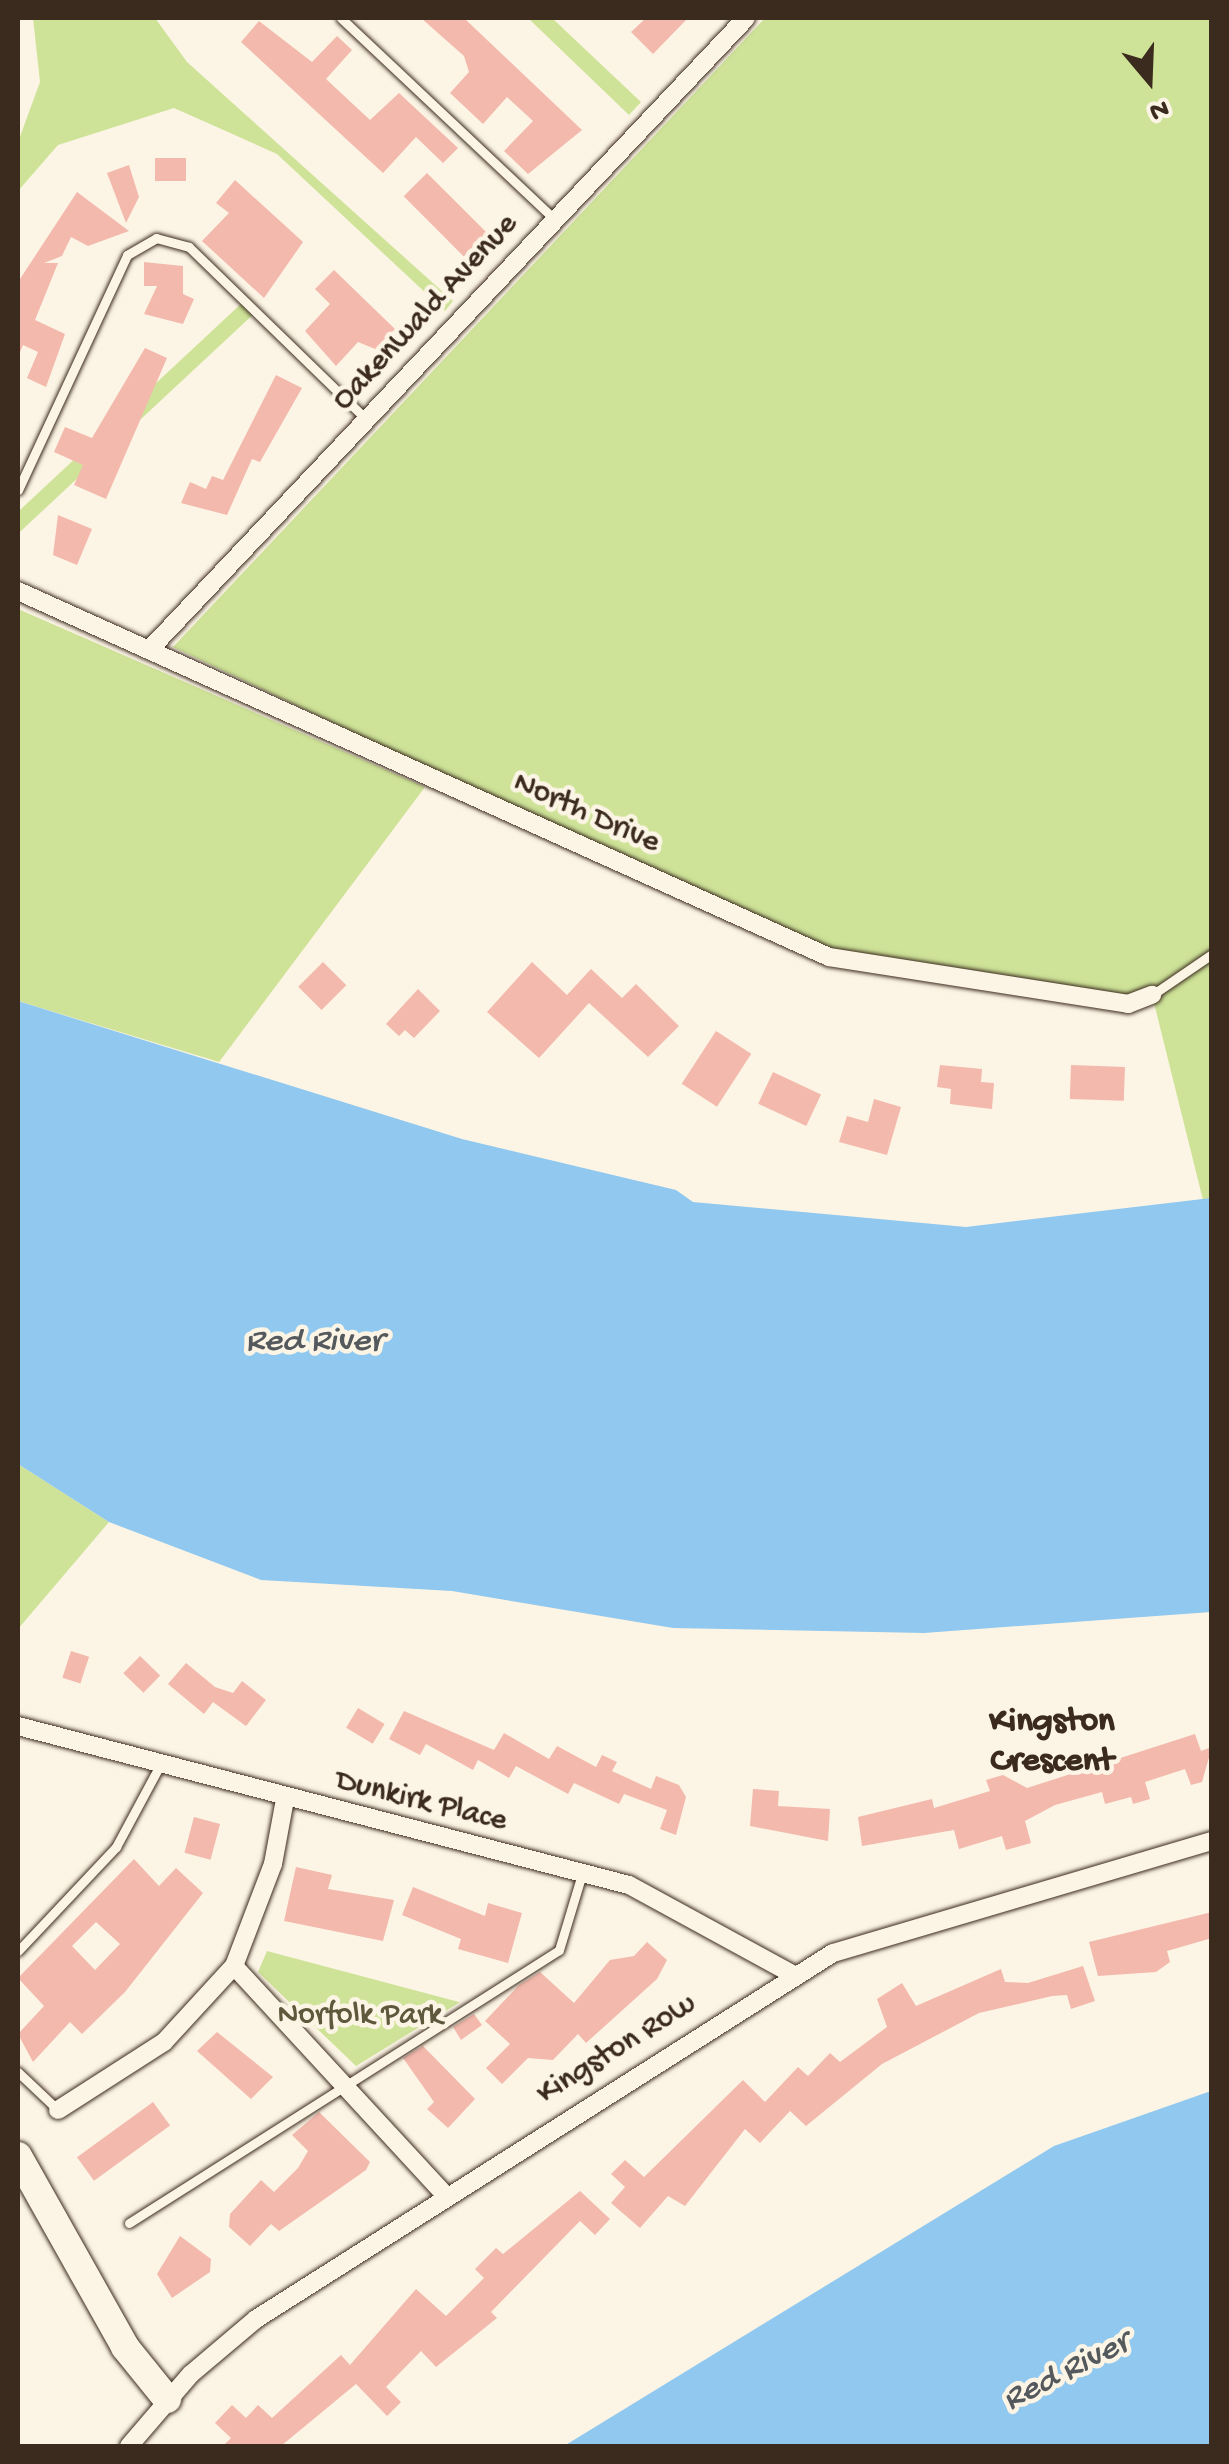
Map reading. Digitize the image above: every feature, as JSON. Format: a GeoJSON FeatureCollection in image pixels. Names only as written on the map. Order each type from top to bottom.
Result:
{"type":"FeatureCollection","features":[{"type":"Feature","properties":{"kind":"main road"},"geometry":{"type":"LineString","coordinates":[[18,2156],[125,2347],[166,2399]]}},
{"type":"Feature","properties":{"kind":"street","name":"Oakenwald Avenue"},"geometry":{"type":"LineString","coordinates":[[149,650],[743,19]]}},
{"type":"Feature","properties":{"kind":"street","name":"North Drive"},"geometry":{"type":"LineString","coordinates":[[18,591],[830,957],[1128,1004],[1152,995]]}},
{"type":"Feature","properties":{"kind":"street","name":"Dunkirk Place"},"geometry":{"type":"LineString","coordinates":[[18,1726],[285,1799],[629,1885],[794,1975]]}},
{"type":"Feature","properties":{"kind":"street"},"geometry":{"type":"LineString","coordinates":[[58,2110],[164,2042],[234,1966],[273,1864],[285,1799]]}},
{"type":"Feature","properties":{"kind":"street","name":"Kingston Row"},"geometry":{"type":"LineString","coordinates":[[129,2446],[166,2399],[256,2319],[445,2195],[833,1953],[1212,1842]]}},
{"type":"Feature","properties":{"kind":"street"},"geometry":{"type":"LineString","coordinates":[[234,1966],[445,2195]]}},
{"type":"Feature","properties":{"kind":"lane"},"geometry":{"type":"LineString","coordinates":[[341,18],[555,220]]}},
{"type":"Feature","properties":{"kind":"lane"},"geometry":{"type":"LineString","coordinates":[[18,490],[126,255],[156,238],[188,248],[366,420]]}},
{"type":"Feature","properties":{"kind":"lane"},"geometry":{"type":"LineString","coordinates":[[1152,995],[1212,954]]}},
{"type":"Feature","properties":{"kind":"lane"},"geometry":{"type":"LineString","coordinates":[[18,1951],[116,1847],[160,1765]]}},
{"type":"Feature","properties":{"kind":"lane"},"geometry":{"type":"LineString","coordinates":[[129,2222],[560,1950],[582,1874]]}},
{"type":"Feature","properties":{"kind":"lane"},"geometry":{"type":"LineString","coordinates":[[18,2072],[58,2110]]}},
{"type":"Feature","properties":{"kind":"green space"},"geometry":{"type":"Polygon","coordinates":[[[33,18],[155,18],[187,62],[453,301],[445,311],[277,154],[174,108],[58,145],[18,191],[18,142],[40,82],[33,18]]]}},
{"type":"Feature","properties":{"kind":"green space"},"geometry":{"type":"Polygon","coordinates":[[[528,18],[552,18],[641,102],[629,115],[528,18]]]}},
{"type":"Feature","properties":{"kind":"green space"},"geometry":{"type":"Polygon","coordinates":[[[765,18],[1211,18],[1211,1198],[1203,1200],[1152,995],[1128,1004],[829,957],[173,647],[765,18]]]}},
{"type":"Feature","properties":{"kind":"green space"},"geometry":{"type":"Polygon","coordinates":[[[243,302],[254,314],[18,534],[18,512],[243,302]]]}},
{"type":"Feature","properties":{"kind":"green space"},"geometry":{"type":"Polygon","coordinates":[[[18,609],[425,787],[219,1062],[18,1001],[18,609]]]}},
{"type":"Feature","properties":{"kind":"green space"},"geometry":{"type":"Polygon","coordinates":[[[18,1464],[109,1522],[18,1629],[18,1464]]]}},
{"type":"Feature","properties":{"kind":"green space","name":"Norfolk Park"},"geometry":{"type":"Polygon","coordinates":[[[267,1951],[460,2002],[356,2066],[258,1972],[267,1951]]]}},
{"type":"Feature","properties":{"kind":"water","name":"Red River"},"geometry":{"type":"Polygon","coordinates":[[[18,1001],[462,1139],[676,1190],[693,1202],[966,1227],[1211,1198],[1211,1612],[924,1633],[673,1628],[452,1591],[261,1580],[109,1522],[18,1464],[18,1001]]]}},
{"type":"Feature","properties":{"kind":"water","name":"Red River"},"geometry":{"type":"Polygon","coordinates":[[[1211,2091],[1211,2446],[564,2446],[1054,2146],[1211,2091]]]}},
{"type":"Feature","properties":{"kind":"building"},"geometry":{"type":"Polygon","coordinates":[[[421,18],[464,18],[582,130],[528,174],[504,151],[533,121],[507,97],[483,124],[450,93],[469,72],[464,56],[421,18]]]}},
{"type":"Feature","properties":{"kind":"building"},"geometry":{"type":"Polygon","coordinates":[[[646,18],[688,18],[653,54],[631,32],[646,18]]]}},
{"type":"Feature","properties":{"kind":"building"},"geometry":{"type":"Polygon","coordinates":[[[259,21],[312,62],[337,36],[352,50],[326,79],[370,120],[399,93],[458,148],[443,163],[416,137],[383,173],[241,42],[259,21]]]}},
{"type":"Feature","properties":{"kind":"building"},"geometry":{"type":"Polygon","coordinates":[[[155,158],[186,158],[186,181],[155,181],[155,158]]]}},
{"type":"Feature","properties":{"kind":"building"},"geometry":{"type":"Polygon","coordinates":[[[129,165],[139,197],[126,223],[107,173],[129,165]]]}},
{"type":"Feature","properties":{"kind":"building"},"geometry":{"type":"Polygon","coordinates":[[[427,173],[487,233],[464,256],[404,196],[427,173]]]}},
{"type":"Feature","properties":{"kind":"building"},"geometry":{"type":"Polygon","coordinates":[[[235,180],[303,242],[264,298],[202,241],[229,213],[216,203],[235,180]]]}},
{"type":"Feature","properties":{"kind":"building"},"geometry":{"type":"Polygon","coordinates":[[[77,192],[129,231],[88,246],[71,237],[62,256],[44,263],[58,263],[35,320],[65,334],[46,387],[27,378],[38,352],[23,345],[18,357],[18,282],[77,192]]]}},
{"type":"Feature","properties":{"kind":"building"},"geometry":{"type":"Polygon","coordinates":[[[144,262],[183,266],[183,294],[194,299],[183,324],[144,314],[157,286],[144,286],[144,262]]]}},
{"type":"Feature","properties":{"kind":"building"},"geometry":{"type":"Polygon","coordinates":[[[334,270],[395,329],[375,349],[358,342],[336,366],[305,331],[330,304],[315,289],[334,270]]]}},
{"type":"Feature","properties":{"kind":"building"},"geometry":{"type":"Polygon","coordinates":[[[145,348],[167,358],[106,499],[74,485],[83,465],[54,452],[65,427],[92,438],[145,348]]]}},
{"type":"Feature","properties":{"kind":"building"},"geometry":{"type":"Polygon","coordinates":[[[276,375],[302,388],[260,462],[252,459],[227,515],[181,503],[190,482],[206,489],[212,476],[223,480],[276,375]]]}},
{"type":"Feature","properties":{"kind":"building"},"geometry":{"type":"Polygon","coordinates":[[[58,515],[92,529],[77,565],[53,555],[58,515]]]}},
{"type":"Feature","properties":{"kind":"building"},"geometry":{"type":"Polygon","coordinates":[[[323,962],[346,985],[322,1010],[298,987],[323,962]]]}},
{"type":"Feature","properties":{"kind":"building"},"geometry":{"type":"Polygon","coordinates":[[[532,962],[567,995],[591,969],[622,998],[636,984],[679,1026],[648,1057],[589,1003],[539,1058],[487,1012],[532,962]]]}},
{"type":"Feature","properties":{"kind":"building"},"geometry":{"type":"Polygon","coordinates":[[[418,989],[440,1011],[414,1038],[405,1030],[399,1036],[386,1024],[418,989]]]}},
{"type":"Feature","properties":{"kind":"building"},"geometry":{"type":"Polygon","coordinates":[[[716,1031],[751,1054],[717,1107],[682,1084],[716,1031]]]}},
{"type":"Feature","properties":{"kind":"building"},"geometry":{"type":"Polygon","coordinates":[[[940,1065],[982,1069],[981,1082],[994,1083],[992,1109],[950,1104],[951,1089],[937,1087],[940,1065]]]}},
{"type":"Feature","properties":{"kind":"building"},"geometry":{"type":"Polygon","coordinates":[[[1071,1065],[1125,1067],[1124,1101],[1070,1099],[1071,1065]]]}},
{"type":"Feature","properties":{"kind":"building"},"geometry":{"type":"Polygon","coordinates":[[[773,1072],[821,1094],[806,1126],[758,1104],[773,1072]]]}},
{"type":"Feature","properties":{"kind":"building"},"geometry":{"type":"Polygon","coordinates":[[[874,1099],[901,1107],[887,1155],[839,1142],[847,1116],[868,1122],[874,1099]]]}},
{"type":"Feature","properties":{"kind":"building"},"geometry":{"type":"Polygon","coordinates":[[[71,1651],[89,1657],[80,1684],[62,1678],[71,1651]]]}},
{"type":"Feature","properties":{"kind":"building"},"geometry":{"type":"Polygon","coordinates":[[[140,1656],[160,1675],[143,1693],[123,1673],[140,1656]]]}},
{"type":"Feature","properties":{"kind":"building"},"geometry":{"type":"Polygon","coordinates":[[[186,1663],[215,1687],[233,1693],[242,1681],[266,1700],[246,1726],[213,1702],[204,1714],[168,1684],[186,1663]]]}},
{"type":"Feature","properties":{"kind":"building"},"geometry":{"type":"Polygon","coordinates":[[[358,1708],[385,1724],[373,1744],[346,1728],[358,1708]]]}},
{"type":"Feature","properties":{"kind":"building"},"geometry":{"type":"Polygon","coordinates":[[[404,1711],[494,1750],[504,1733],[549,1759],[557,1746],[596,1767],[602,1755],[617,1762],[612,1771],[651,1789],[656,1776],[679,1785],[686,1797],[676,1835],[660,1829],[667,1810],[624,1794],[619,1804],[574,1783],[568,1794],[516,1766],[509,1778],[478,1760],[473,1770],[426,1744],[420,1755],[389,1739],[404,1711]]]}},
{"type":"Feature","properties":{"kind":"building"},"geometry":{"type":"Polygon","coordinates":[[[1195,1734],[1201,1751],[1212,1747],[1202,1782],[1191,1785],[1185,1769],[1145,1782],[1150,1799],[1133,1804],[1131,1797],[1105,1804],[1102,1792],[1055,1805],[1025,1821],[1031,1843],[1006,1850],[1002,1836],[959,1849],[954,1830],[862,1846],[858,1817],[932,1799],[934,1808],[990,1791],[986,1780],[1003,1775],[1027,1788],[1195,1734]]]}},
{"type":"Feature","properties":{"kind":"building"},"geometry":{"type":"Polygon","coordinates":[[[753,1789],[779,1791],[778,1806],[830,1809],[828,1841],[750,1826],[753,1789]]]}},
{"type":"Feature","properties":{"kind":"building"},"geometry":{"type":"Polygon","coordinates":[[[194,1817],[220,1824],[211,1860],[184,1853],[194,1817]]]}},
{"type":"Feature","properties":{"kind":"building"},"geometry":{"type":"Polygon","coordinates":[[[134,1859],[159,1886],[176,1868],[203,1893],[125,1992],[82,2034],[70,2022],[33,2062],[18,2034],[44,2006],[18,1978],[134,1859]],[[96,1922],[72,1946],[95,1970],[120,1944],[96,1922]]]}},
{"type":"Feature","properties":{"kind":"building"},"geometry":{"type":"Polygon","coordinates":[[[296,1867],[332,1875],[328,1889],[394,1900],[383,1941],[284,1921],[296,1867]]]}},
{"type":"Feature","properties":{"kind":"building"},"geometry":{"type":"Polygon","coordinates":[[[413,1887],[485,1916],[488,1903],[522,1913],[508,1963],[458,1949],[461,1939],[402,1915],[413,1887]]]}},
{"type":"Feature","properties":{"kind":"building"},"geometry":{"type":"Polygon","coordinates":[[[1212,1912],[1212,1938],[1167,1951],[1170,1962],[1156,1972],[1098,1976],[1089,1942],[1212,1912]]]}},
{"type":"Feature","properties":{"kind":"building"},"geometry":{"type":"Polygon","coordinates":[[[647,1942],[667,1960],[657,1979],[586,2043],[578,2034],[553,2060],[528,2058],[502,2084],[486,2068],[510,2044],[485,2021],[519,1985],[540,1972],[574,2003],[610,1960],[634,1956],[647,1942]]]}},
{"type":"Feature","properties":{"kind":"building"},"geometry":{"type":"Polygon","coordinates":[[[1083,1966],[1095,2001],[1071,2009],[1067,1995],[1052,1996],[979,2013],[882,2064],[806,2126],[790,2111],[760,2143],[745,2129],[685,2206],[668,2196],[640,2228],[611,2203],[625,2187],[611,2174],[625,2160],[644,2177],[743,2080],[765,2102],[798,2067],[808,2076],[830,2053],[840,2062],[887,2027],[877,1999],[902,1983],[916,2006],[1001,1969],[1005,1982],[1028,1983],[1083,1966]]]}},
{"type":"Feature","properties":{"kind":"building"},"geometry":{"type":"Polygon","coordinates":[[[474,2014],[482,2025],[461,2040],[453,2027],[474,2014]]]}},
{"type":"Feature","properties":{"kind":"building"},"geometry":{"type":"Polygon","coordinates":[[[217,2032],[273,2077],[251,2099],[197,2051],[217,2032]]]}},
{"type":"Feature","properties":{"kind":"building"},"geometry":{"type":"Polygon","coordinates":[[[423,2046],[475,2099],[448,2128],[427,2109],[434,2102],[403,2058],[423,2046]]]}},
{"type":"Feature","properties":{"kind":"building"},"geometry":{"type":"Polygon","coordinates":[[[153,2102],[170,2125],[94,2181],[77,2157],[153,2102]]]}},
{"type":"Feature","properties":{"kind":"building"},"geometry":{"type":"Polygon","coordinates":[[[319,2112],[370,2162],[366,2170],[279,2231],[271,2224],[250,2246],[229,2227],[230,2214],[261,2180],[274,2192],[298,2168],[308,2151],[292,2135],[319,2112]]]}},
{"type":"Feature","properties":{"kind":"building"},"geometry":{"type":"Polygon","coordinates":[[[580,2191],[610,2219],[595,2235],[580,2221],[491,2312],[497,2318],[436,2367],[421,2351],[386,2387],[401,2402],[387,2416],[356,2384],[281,2446],[223,2446],[231,2438],[215,2423],[232,2405],[246,2418],[258,2405],[272,2418],[341,2355],[350,2365],[416,2289],[446,2316],[484,2278],[475,2269],[496,2248],[503,2254],[580,2191]]]}},
{"type":"Feature","properties":{"kind":"building"},"geometry":{"type":"Polygon","coordinates":[[[180,2236],[211,2259],[210,2272],[172,2298],[157,2274],[180,2236]]]}},
{"type":"Feature","properties":{"kind":"district","name":"Kingston Crescent"},"geometry":{"type":"Point","coordinates":[1052,1743]}}]}
